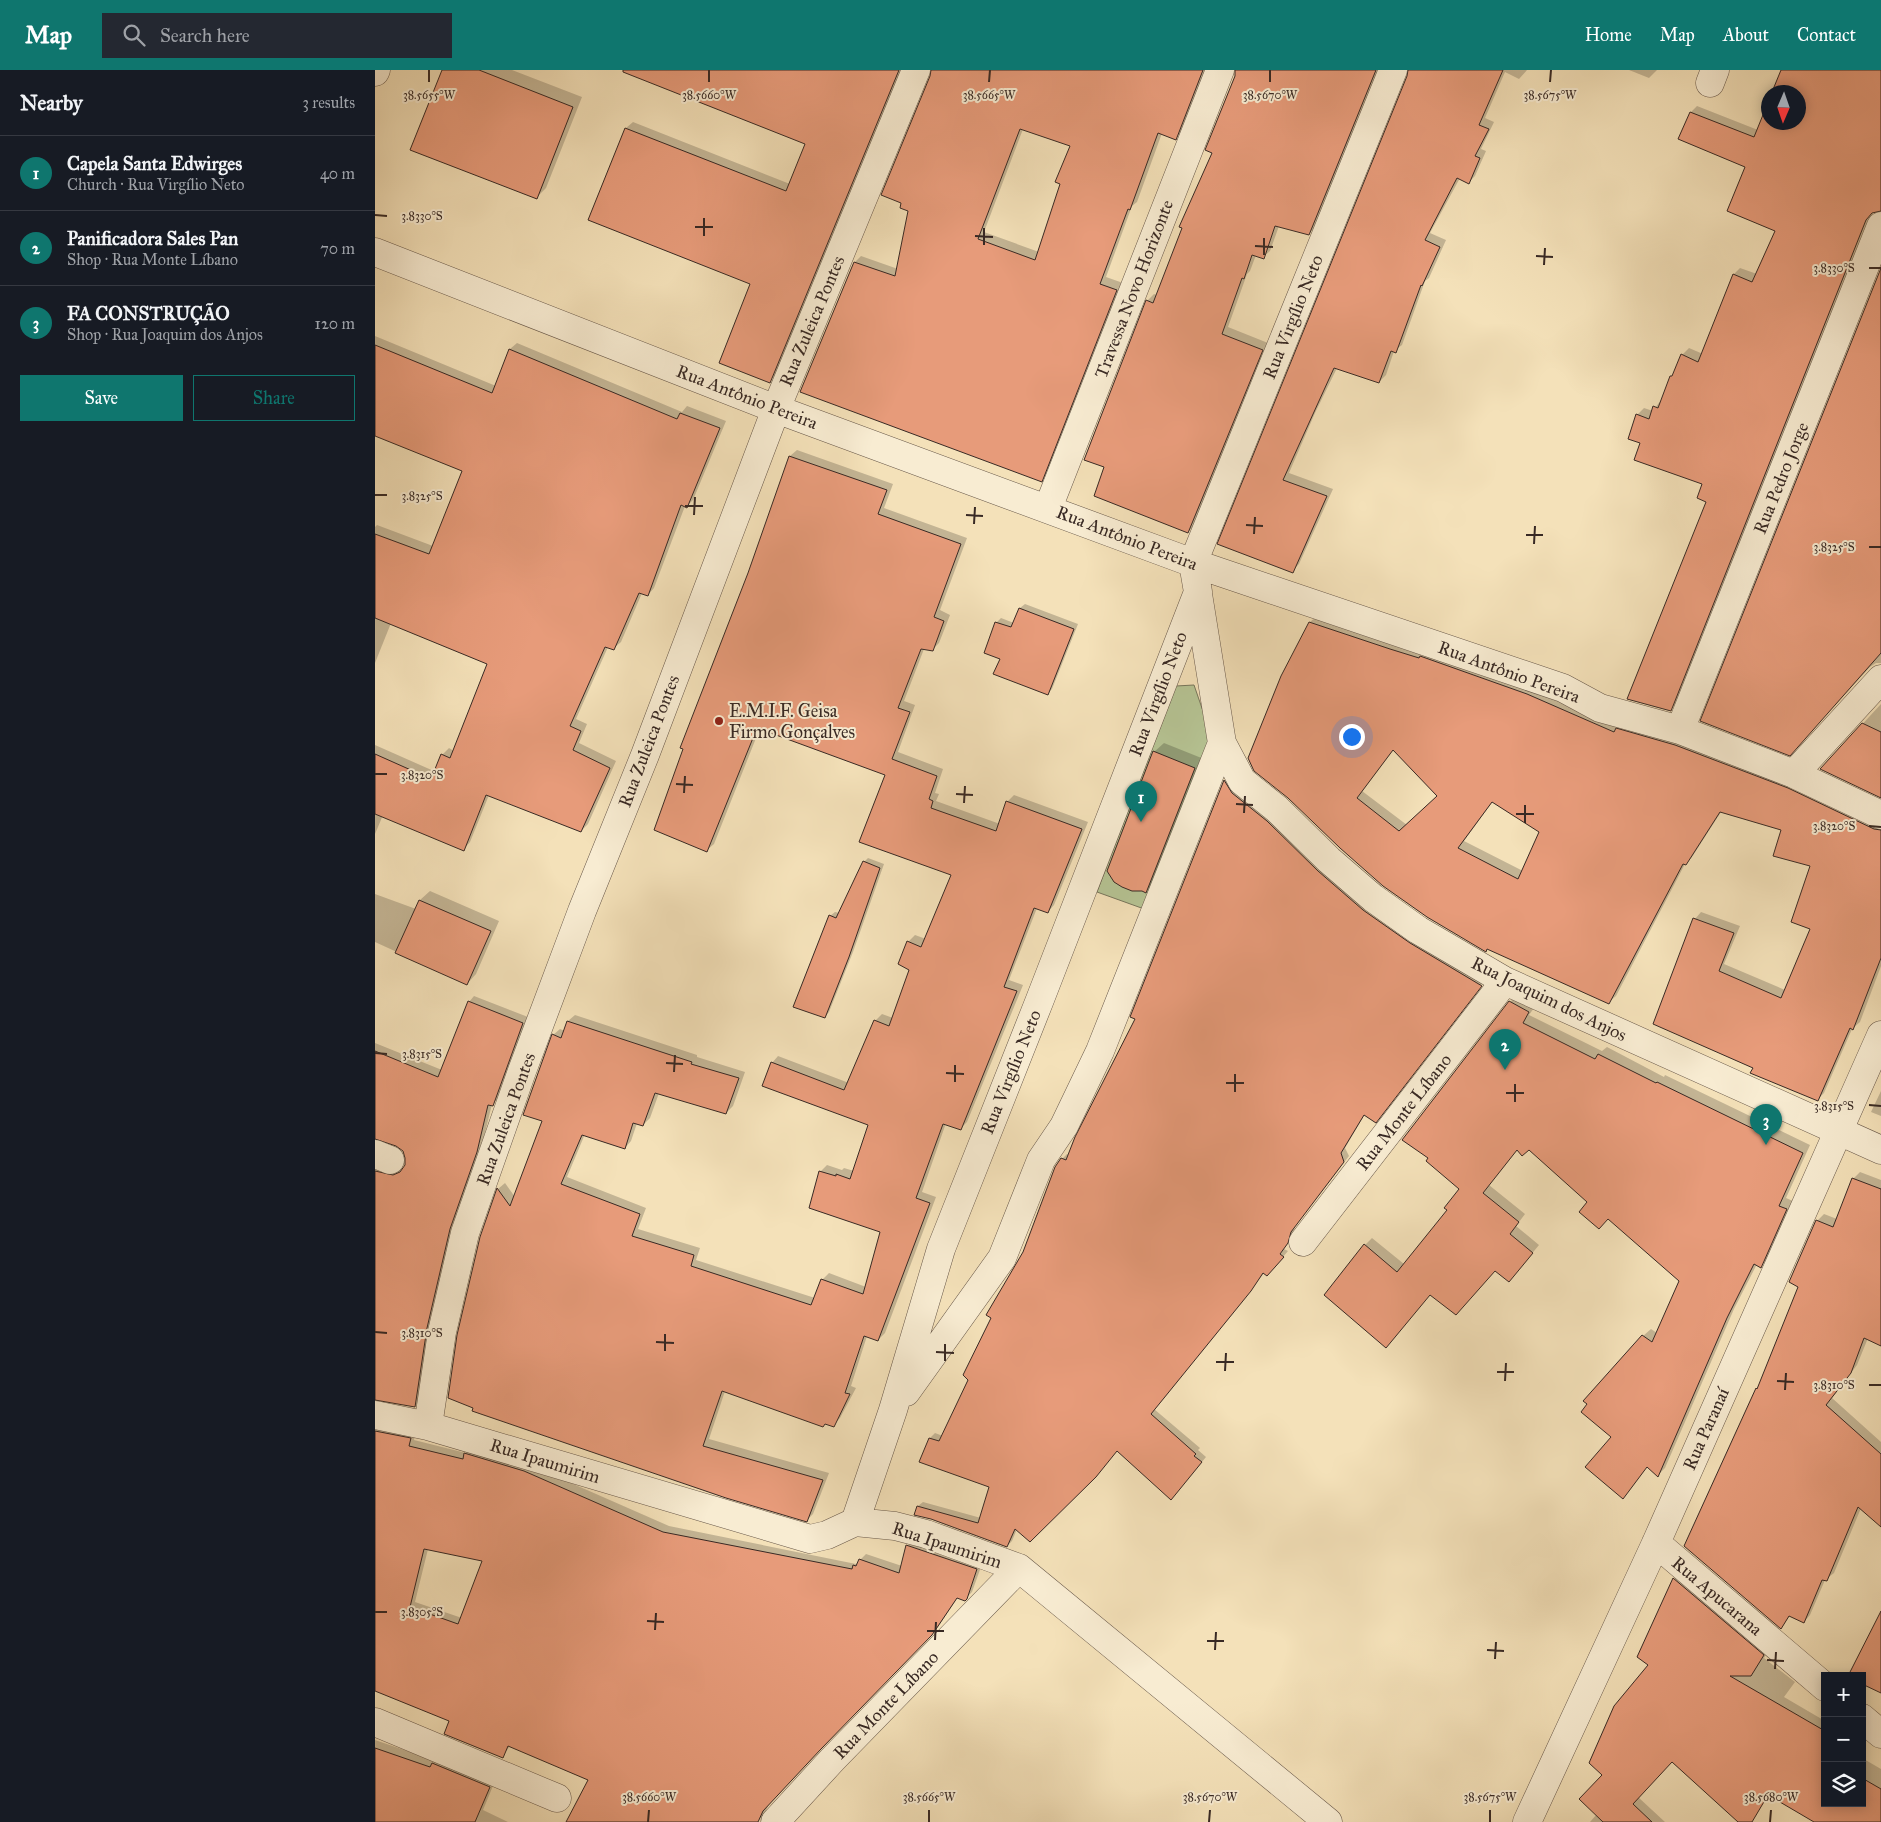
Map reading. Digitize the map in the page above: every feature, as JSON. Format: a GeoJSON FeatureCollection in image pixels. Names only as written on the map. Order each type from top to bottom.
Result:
{"type":"FeatureCollection","features":[{"type":"Feature","properties":{"kind":"street","name":"Rua Zuleica Pontes"},"geometry":{"type":"LineString","coordinates":[[428,1426],[442,1332],[465,1233],[523,1071],[576,928],[645,755],[776,409],[916,70]]}},
{"type":"Feature","properties":{"kind":"street","name":"Travessa Novo Horizonte"},"geometry":{"type":"LineString","coordinates":[[1047,508],[1220,70]]}},
{"type":"Feature","properties":{"kind":"street","name":"Rua Virgílio Neto"},"geometry":{"type":"LineString","coordinates":[[1193,563],[1393,70]]}},
{"type":"Feature","properties":{"kind":"street","name":"Rua Pedro Jorge"},"geometry":{"type":"LineString","coordinates":[[1680,730],[1881,226]]}},
{"type":"Feature","properties":{"kind":"street","name":"Rua Antônio Pereira"},"geometry":{"type":"LineString","coordinates":[[375,252],[776,409],[1193,563],[1563,688],[1600,708],[1680,730],[1794,774],[1881,815]]}},
{"type":"Feature","properties":{"kind":"street"},"geometry":{"type":"LineString","coordinates":[[1193,563],[1198,592]]}},
{"type":"Feature","properties":{"kind":"street","name":"Rua Virgílio Neto"},"geometry":{"type":"LineString","coordinates":[[855,1522],[893,1410],[941,1249],[1198,592]]}},
{"type":"Feature","properties":{"kind":"street","name":"Rua Joaquim dos Anjos"},"geometry":{"type":"LineString","coordinates":[[1198,592],[1222,743],[1242,781],[1277,809],[1329,860],[1373,898],[1417,930],[1505,982],[1881,1150]]}},
{"type":"Feature","properties":{"kind":"street"},"geometry":{"type":"LineString","coordinates":[[1794,774],[1881,679]]}},
{"type":"Feature","properties":{"kind":"street"},"geometry":{"type":"LineString","coordinates":[[893,1410],[1002,1258],[1041,1160],[1064,1126],[1100,1051],[1222,743]]}},
{"type":"Feature","properties":{"kind":"street","name":"Rua Monte Líbano"},"geometry":{"type":"LineString","coordinates":[[1303,1242],[1505,982]]}},
{"type":"Feature","properties":{"kind":"street","name":"Rua Paranaí"},"geometry":{"type":"LineString","coordinates":[[1527,1822],[1656,1544],[1881,1035]]}},
{"type":"Feature","properties":{"kind":"street","name":"Rua Ipaumirim"},"geometry":{"type":"LineString","coordinates":[[375,1415],[428,1426],[810,1538],[827,1535],[855,1522],[895,1526],[926,1534],[1019,1568],[1328,1822]]}},
{"type":"Feature","properties":{"kind":"street","name":"Rua Apucarana"},"geometry":{"type":"LineString","coordinates":[[1656,1544],[1821,1684]]}},
{"type":"Feature","properties":{"kind":"street","name":"Rua Monte Líbano"},"geometry":{"type":"LineString","coordinates":[[775,1822],[832,1760],[1019,1568]]}},
{"type":"Feature","properties":{"kind":"street"},"geometry":{"type":"LineString","coordinates":[[1866,1721],[1881,1734]]}},
{"type":"Feature","properties":{"kind":"street"},"geometry":{"type":"LineString","coordinates":[[375,1722],[557,1798]]}},
{"type":"Feature","properties":{"kind":"green space"},"geometry":{"type":"Polygon","coordinates":[[[1194,685],[1215,746],[1147,910],[1097,892],[1176,686],[1194,685]]]}},
{"type":"Feature","properties":{"kind":"building"},"geometry":{"type":"Polygon","coordinates":[[[442,70],[479,70],[573,107],[537,199],[410,150],[442,70]]]}},
{"type":"Feature","properties":{"kind":"building"},"geometry":{"type":"Polygon","coordinates":[[[623,70],[899,70],[770,383],[719,363],[750,284],[588,220],[625,128],[786,191],[805,144],[623,72],[623,70]]]}},
{"type":"Feature","properties":{"kind":"building"},"geometry":{"type":"Polygon","coordinates":[[[931,70],[1203,70],[1176,140],[1158,133],[1130,210],[1128,209],[1100,284],[1117,290],[1042,482],[800,392],[854,262],[895,276],[908,211],[900,208],[901,203],[881,195],[931,70]],[[1020,129],[978,239],[1035,260],[1060,184],[1055,182],[1070,146],[1020,129]]]}},
{"type":"Feature","properties":{"kind":"building"},"geometry":{"type":"Polygon","coordinates":[[[1235,70],[1376,70],[1309,235],[1275,226],[1264,259],[1252,255],[1244,279],[1242,278],[1222,334],[1263,350],[1188,533],[1094,496],[1104,467],[1084,460],[1146,300],[1153,303],[1182,228],[1179,227],[1212,153],[1205,150],[1235,76],[1235,70]]]}},
{"type":"Feature","properties":{"kind":"building"},"geometry":{"type":"Polygon","coordinates":[[[1408,70],[1503,70],[1479,125],[1489,129],[1475,156],[1480,158],[1469,184],[1457,178],[1425,240],[1440,247],[1421,285],[1396,353],[1391,351],[1379,383],[1334,368],[1283,480],[1327,496],[1293,573],[1217,544],[1408,70]]]}},
{"type":"Feature","properties":{"kind":"building"},"geometry":{"type":"Polygon","coordinates":[[[1781,70],[1881,70],[1881,211],[1872,213],[1866,220],[1671,711],[1627,699],[1706,502],[1697,498],[1702,484],[1634,460],[1640,443],[1628,439],[1636,414],[1649,419],[1653,406],[1658,408],[1681,354],[1698,362],[1733,274],[1752,282],[1775,231],[1727,211],[1745,167],[1678,139],[1690,112],[1754,137],[1761,120],[1761,130],[1806,130],[1806,85],[1775,85],[1781,70]]]}},
{"type":"Feature","properties":{"kind":"building"},"geometry":{"type":"Polygon","coordinates":[[[1881,268],[1881,653],[1790,756],[1700,721],[1881,268]]]}},
{"type":"Feature","properties":{"kind":"building"},"geometry":{"type":"Polygon","coordinates":[[[375,345],[492,393],[509,349],[677,419],[680,413],[720,428],[687,508],[681,505],[648,596],[639,593],[614,650],[605,647],[570,726],[581,731],[573,750],[610,768],[581,832],[486,795],[464,851],[375,814],[375,754],[431,779],[441,754],[450,758],[487,664],[375,618],[375,534],[429,554],[462,471],[375,436],[375,345]]]}},
{"type":"Feature","properties":{"kind":"building"},"geometry":{"type":"Polygon","coordinates":[[[789,456],[887,490],[878,514],[961,544],[934,617],[944,621],[933,651],[921,649],[898,708],[910,712],[892,759],[937,776],[929,799],[933,801],[931,808],[996,831],[1006,801],[1082,829],[1048,913],[1034,908],[1004,987],[1017,991],[961,1130],[943,1124],[916,1198],[930,1203],[878,1341],[864,1336],[845,1393],[850,1394],[834,1427],[825,1424],[823,1427],[722,1391],[703,1446],[823,1480],[807,1522],[726,1498],[472,1411],[473,1408],[448,1398],[457,1335],[480,1237],[497,1188],[510,1206],[542,1121],[523,1115],[552,1034],[561,1038],[567,1021],[692,1062],[691,1064],[739,1078],[726,1114],[655,1093],[643,1126],[633,1123],[625,1149],[582,1135],[561,1184],[640,1214],[632,1236],[694,1255],[691,1266],[811,1305],[821,1279],[863,1294],[880,1232],[809,1208],[819,1171],[850,1179],[868,1125],[762,1086],[771,1062],[844,1090],[874,1020],[889,1026],[909,970],[898,964],[907,941],[921,947],[951,875],[859,842],[885,775],[757,728],[707,852],[654,830],[683,749],[680,748],[748,573],[789,456]]]}},
{"type":"Feature","properties":{"kind":"building"},"geometry":{"type":"Polygon","coordinates":[[[1019,608],[1074,629],[1048,695],[993,674],[1000,659],[984,653],[995,622],[1011,627],[1019,608]]]}},
{"type":"Feature","properties":{"kind":"building"},"geometry":{"type":"Polygon","coordinates":[[[1309,622],[1419,658],[1420,656],[1527,694],[1614,732],[1616,728],[1675,745],[1788,788],[1874,829],[1881,830],[1881,958],[1853,1030],[1850,1028],[1818,1101],[1750,1073],[1753,1068],[1653,1024],[1693,918],[1734,933],[1719,971],[1781,998],[1810,929],[1791,922],[1810,866],[1773,856],[1781,830],[1720,812],[1686,865],[1683,864],[1609,1004],[1487,949],[1486,952],[1427,917],[1383,886],[1288,798],[1254,771],[1248,758],[1281,676],[1309,622]],[[1393,750],[1357,798],[1399,831],[1437,796],[1393,750]],[[1492,802],[1458,848],[1518,879],[1539,832],[1492,802]]]}},
{"type":"Feature","properties":{"kind":"building"},"geometry":{"type":"Polygon","coordinates":[[[1862,723],[1881,732],[1881,798],[1820,769],[1862,723]]]}},
{"type":"Feature","properties":{"kind":"building"},"geometry":{"type":"Polygon","coordinates":[[[1153,751],[1195,768],[1146,893],[1122,887],[1114,882],[1107,871],[1153,751]]]}},
{"type":"Feature","properties":{"kind":"building"},"geometry":{"type":"Polygon","coordinates":[[[1224,780],[1232,793],[1267,821],[1318,871],[1363,910],[1410,943],[1482,986],[1376,1123],[1364,1115],[1341,1153],[1344,1162],[1291,1232],[1288,1243],[1280,1254],[1284,1257],[1267,1276],[1263,1273],[1251,1291],[1151,1414],[1196,1454],[1194,1456],[1202,1462],[1171,1500],[1117,1451],[1096,1477],[1030,1542],[1015,1529],[1007,1547],[931,1519],[914,1515],[917,1506],[978,1523],[989,1487],[919,1462],[929,1438],[939,1441],[968,1380],[963,1375],[991,1318],[986,1315],[1023,1252],[1055,1167],[1061,1158],[1066,1160],[1075,1137],[1135,1019],[1130,1017],[1224,780]]]}},
{"type":"Feature","properties":{"kind":"building"},"geometry":{"type":"Polygon","coordinates":[[[863,861],[880,868],[849,957],[825,1018],[793,1007],[829,915],[836,918],[863,861]]]}},
{"type":"Feature","properties":{"kind":"building"},"geometry":{"type":"Polygon","coordinates":[[[419,900],[491,931],[467,985],[395,953],[419,900]]]}},
{"type":"Feature","properties":{"kind":"building"},"geometry":{"type":"Polygon","coordinates":[[[468,1001],[523,1023],[493,1106],[488,1105],[477,1152],[450,1229],[427,1328],[415,1407],[375,1400],[375,1171],[393,1175],[400,1172],[405,1165],[405,1158],[403,1151],[396,1146],[375,1139],[375,1051],[438,1077],[468,1001]]]}},
{"type":"Feature","properties":{"kind":"building"},"geometry":{"type":"Polygon","coordinates":[[[1509,1001],[1529,1012],[1523,1023],[1595,1059],[1598,1054],[1803,1153],[1779,1206],[1787,1209],[1761,1268],[1754,1264],[1727,1318],[1658,1477],[1647,1467],[1623,1499],[1585,1467],[1611,1437],[1581,1412],[1587,1404],[1583,1401],[1642,1335],[1652,1342],[1679,1281],[1608,1219],[1599,1229],[1579,1212],[1587,1202],[1529,1150],[1522,1156],[1517,1150],[1483,1193],[1519,1222],[1510,1234],[1533,1253],[1509,1282],[1495,1271],[1456,1315],[1430,1295],[1386,1348],[1324,1295],[1364,1244],[1397,1272],[1447,1210],[1444,1208],[1459,1189],[1426,1161],[1428,1158],[1402,1140],[1509,1001]]]}},
{"type":"Feature","properties":{"kind":"building"},"geometry":{"type":"Polygon","coordinates":[[[1852,1178],[1881,1189],[1881,1346],[1864,1338],[1851,1373],[1826,1405],[1881,1454],[1881,1527],[1858,1507],[1827,1581],[1822,1580],[1804,1623],[1789,1616],[1781,1629],[1684,1546],[1757,1389],[1798,1287],[1789,1282],[1816,1220],[1833,1227],[1852,1178]]]}},
{"type":"Feature","properties":{"kind":"building"},"geometry":{"type":"Polygon","coordinates":[[[375,1431],[411,1438],[409,1446],[463,1459],[464,1453],[524,1471],[663,1532],[852,1569],[853,1565],[856,1566],[859,1559],[899,1573],[906,1545],[977,1569],[967,1599],[965,1601],[957,1598],[932,1635],[763,1811],[758,1822],[566,1822],[588,1780],[508,1746],[503,1758],[444,1734],[449,1721],[375,1691],[375,1431]],[[424,1549],[410,1607],[458,1624],[482,1561],[424,1549]]]}},
{"type":"Feature","properties":{"kind":"building"},"geometry":{"type":"Polygon","coordinates":[[[1673,1578],[1764,1655],[1751,1676],[1730,1676],[1821,1729],[1821,1807],[1866,1807],[1866,1780],[1881,1789],[1881,1822],[1814,1822],[1768,1795],[1752,1822],[1738,1822],[1672,1762],[1633,1804],[1652,1822],[1603,1822],[1579,1799],[1602,1775],[1589,1763],[1614,1706],[1648,1665],[1637,1657],[1673,1578]]]}},
{"type":"Feature","properties":{"kind":"building"},"geometry":{"type":"Polygon","coordinates":[[[1881,1611],[1881,1693],[1866,1686],[1866,1672],[1850,1672],[1881,1611]]]}},
{"type":"Feature","properties":{"kind":"building"},"geometry":{"type":"Polygon","coordinates":[[[375,1748],[430,1767],[432,1763],[490,1787],[475,1822],[375,1822],[375,1748]]]}},
{"type":"Feature","properties":{"kind":"place","name":"E.M.I.F. Geisa Firmo Gonçalves"},"geometry":{"type":"Point","coordinates":[719,721]}},
{"type":"Feature","properties":{"kind":"place","name":"Capela Santa Edwirges"},"geometry":{"type":"Point","coordinates":[1141,822]}},
{"type":"Feature","properties":{"kind":"place","name":"Panificadora Sales Pan"},"geometry":{"type":"Point","coordinates":[1505,1070]}},
{"type":"Feature","properties":{"kind":"place","name":"FA CONSTRUÇÃO"},"geometry":{"type":"Point","coordinates":[1766,1145]}}]}
